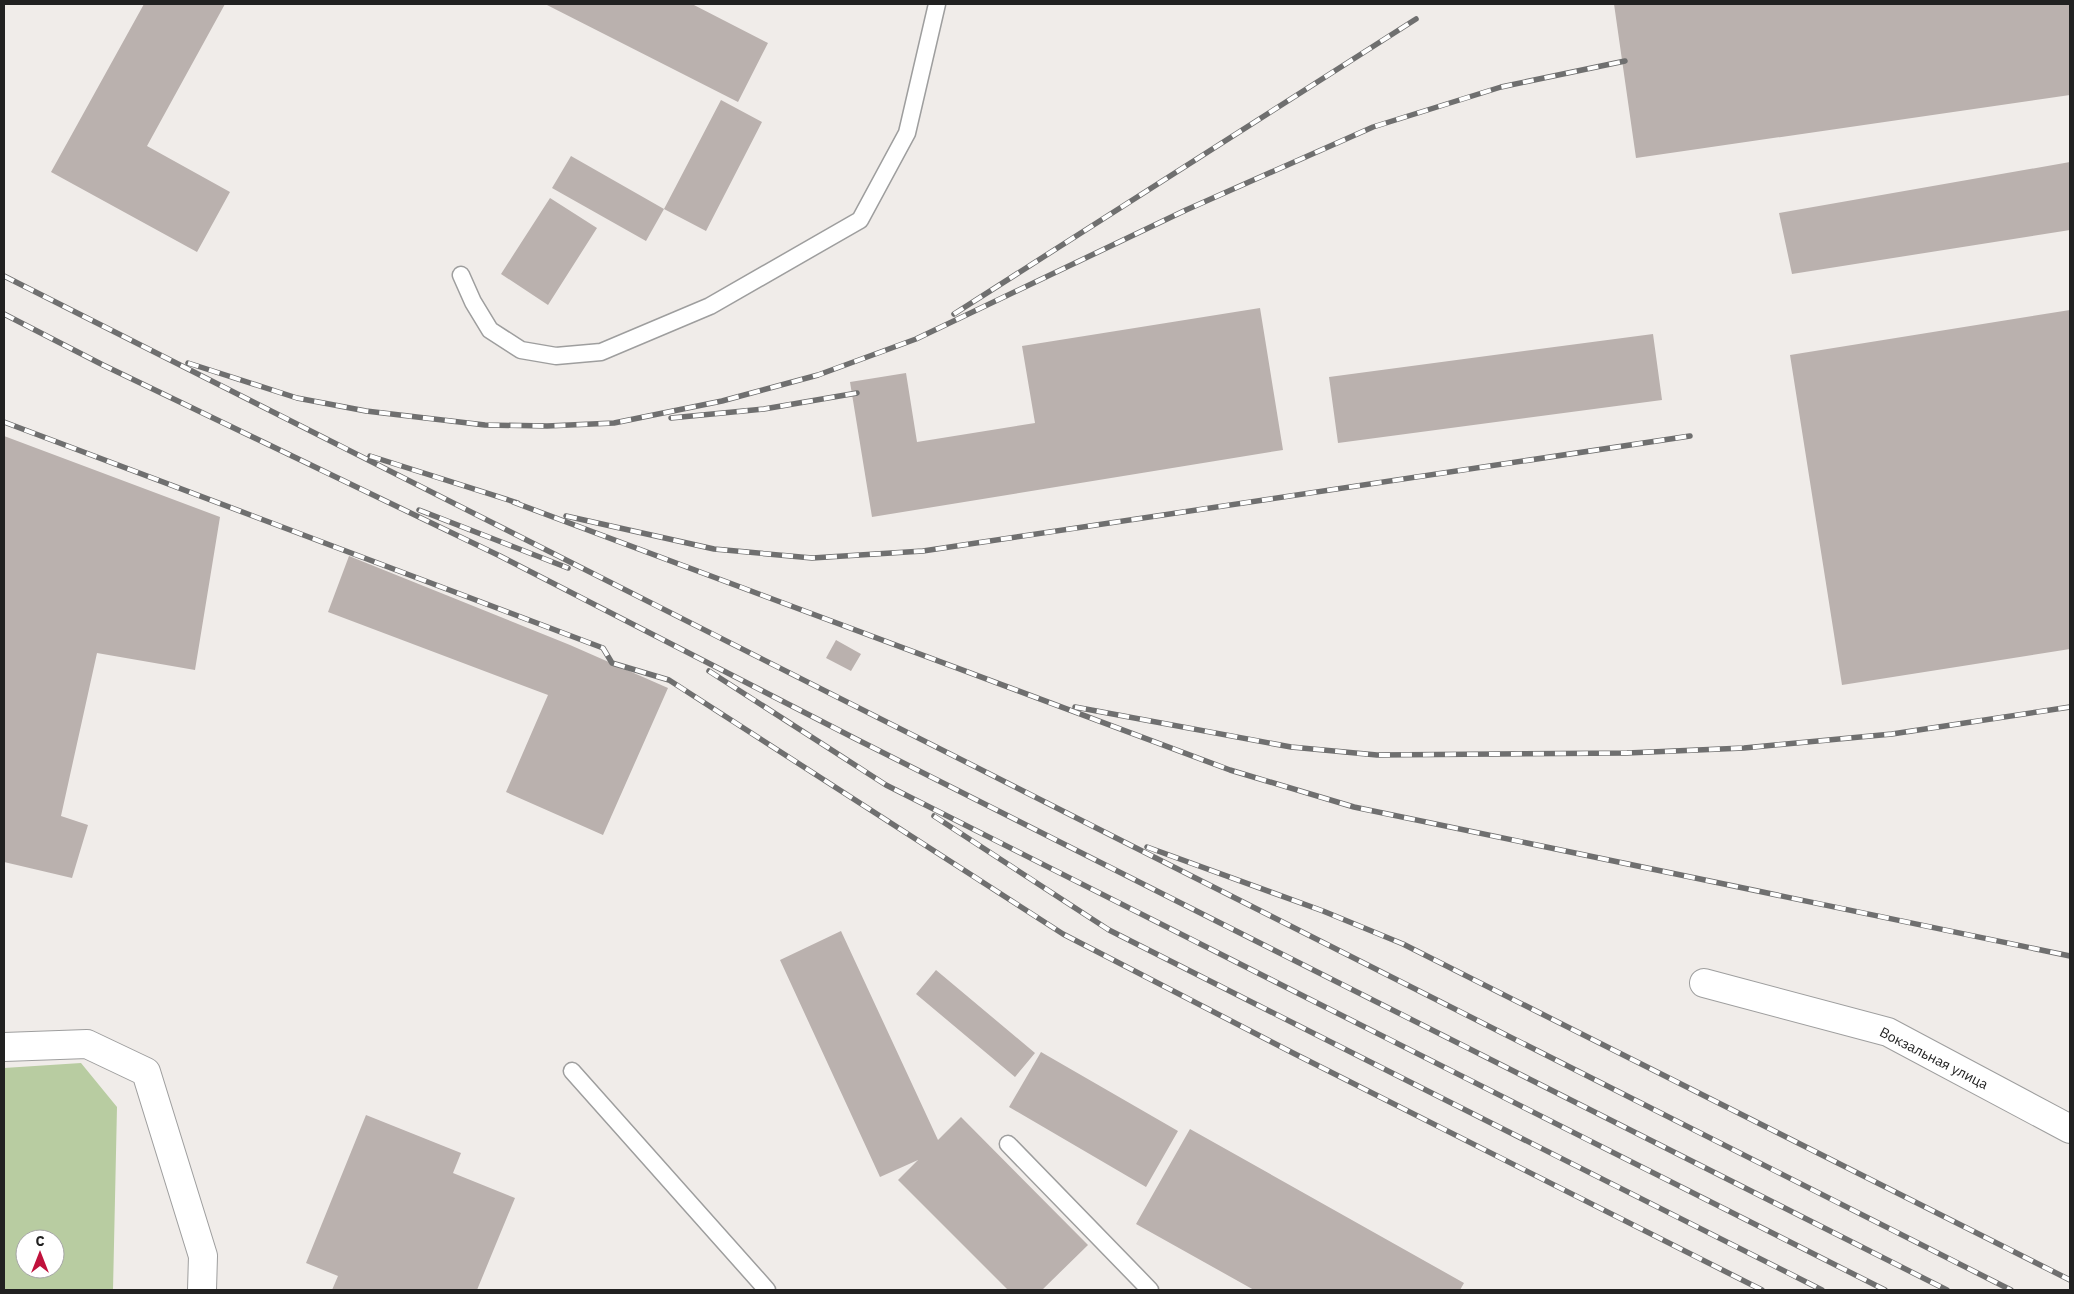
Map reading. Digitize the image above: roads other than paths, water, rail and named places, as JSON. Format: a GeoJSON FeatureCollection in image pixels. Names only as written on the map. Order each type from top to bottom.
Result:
{"type":"FeatureCollection","features":[{"type":"Feature","properties":{"kind":"street","name":"Вокзальная улица"},"geometry":{"type":"LineString","coordinates":[[1704,983],[1888,1032],[2070,1129]]}},
{"type":"Feature","properties":{"kind":"street"},"geometry":{"type":"LineString","coordinates":[[4,1047],[87,1044],[146,1072],[203,1256],[202,1290]]}},
{"type":"Feature","properties":{"kind":"lane"},"geometry":{"type":"LineString","coordinates":[[461,275],[473,302],[490,330],[521,350],[556,356],[601,352],[718,302],[860,220],[907,133],[937,4]]}},
{"type":"Feature","properties":{"kind":"lane"},"geometry":{"type":"LineString","coordinates":[[572,1071],[767,1290]]}},
{"type":"Feature","properties":{"kind":"lane"},"geometry":{"type":"LineString","coordinates":[[1008,1144],[1150,1290]]}},
{"type":"Feature","properties":{"kind":"railway"},"geometry":{"type":"LineString","coordinates":[[954,314],[1416,19]]}},
{"type":"Feature","properties":{"kind":"railway"},"geometry":{"type":"LineString","coordinates":[[188,363],[297,398],[366,411],[485,425],[547,426],[614,423],[722,401],[818,375],[916,339],[1186,210],[1373,127],[1501,87],[1625,61]]}},
{"type":"Feature","properties":{"kind":"railway"},"geometry":{"type":"LineString","coordinates":[[4,276],[2011,1290]]}},
{"type":"Feature","properties":{"kind":"railway"},"geometry":{"type":"LineString","coordinates":[[4,314],[103,365],[500,556],[856,739],[1947,1290]]}},
{"type":"Feature","properties":{"kind":"railway"},"geometry":{"type":"LineString","coordinates":[[671,418],[764,409],[857,393]]}},
{"type":"Feature","properties":{"kind":"railway"},"geometry":{"type":"LineString","coordinates":[[4,422],[603,648],[612,663],[669,680],[1063,934],[1295,1054],[1762,1290]]}},
{"type":"Feature","properties":{"kind":"railway"},"geometry":{"type":"LineString","coordinates":[[566,516],[714,549],[812,558],[923,551],[1690,436]]}},
{"type":"Feature","properties":{"kind":"railway"},"geometry":{"type":"LineString","coordinates":[[370,456],[518,503]]}},
{"type":"Feature","properties":{"kind":"railway"},"geometry":{"type":"LineString","coordinates":[[513,502],[1230,770],[1354,807],[2070,956]]}},
{"type":"Feature","properties":{"kind":"railway"},"geometry":{"type":"LineString","coordinates":[[419,510],[568,568]]}},
{"type":"Feature","properties":{"kind":"railway"},"geometry":{"type":"LineString","coordinates":[[709,671],[886,785],[1885,1290]]}},
{"type":"Feature","properties":{"kind":"railway"},"geometry":{"type":"LineString","coordinates":[[1075,707],[1291,747],[1377,755],[1627,753],[1744,748],[1892,734],[2070,707]]}},
{"type":"Feature","properties":{"kind":"railway"},"geometry":{"type":"LineString","coordinates":[[934,816],[1109,930],[1822,1290]]}},
{"type":"Feature","properties":{"kind":"railway"},"geometry":{"type":"LineString","coordinates":[[1147,847],[1323,911],[1403,944],[2070,1280]]}}]}
